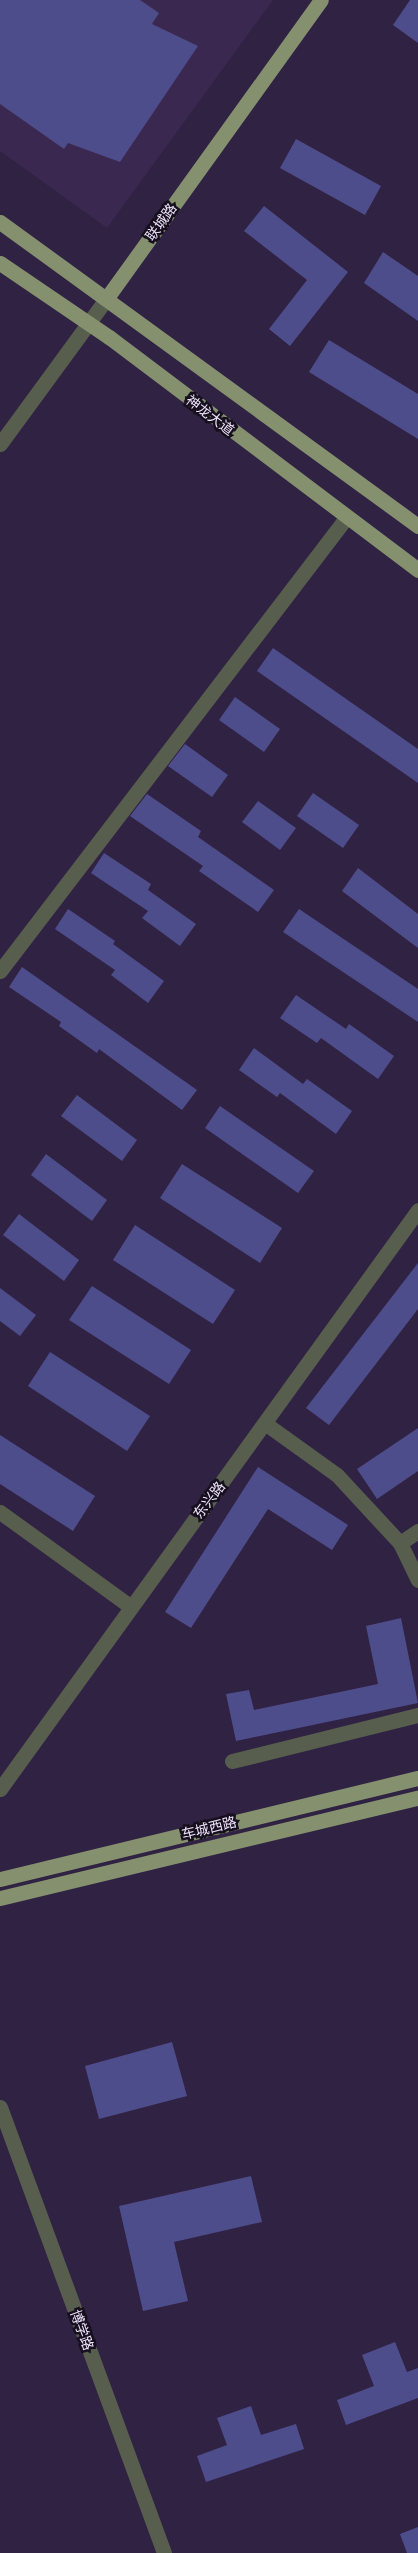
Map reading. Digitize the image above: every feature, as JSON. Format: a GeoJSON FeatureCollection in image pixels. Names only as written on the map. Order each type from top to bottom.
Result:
{"type":"FeatureCollection","features":[{"type":"Feature","properties":{"kind":"main road","name":"联城路"},"geometry":{"type":"LineString","coordinates":[[106,299],[321,0]]}},
{"type":"Feature","properties":{"kind":"main road"},"geometry":{"type":"LineString","coordinates":[[0,222],[418,526]]}},
{"type":"Feature","properties":{"kind":"main road","name":"神龙大道"},"geometry":{"type":"LineString","coordinates":[[0,263],[88,323],[346,518],[418,570]]}},
{"type":"Feature","properties":{"kind":"main road","name":"车城西路"},"geometry":{"type":"LineString","coordinates":[[0,1878],[418,1778]]}},
{"type":"Feature","properties":{"kind":"main road","name":"车城西路"},"geometry":{"type":"LineString","coordinates":[[0,1898],[418,1798]]}},
{"type":"Feature","properties":{"kind":"street","name":"联城路"},"geometry":{"type":"LineString","coordinates":[[0,444],[106,299]]}},
{"type":"Feature","properties":{"kind":"street"},"geometry":{"type":"LineString","coordinates":[[0,971],[346,518]]}},
{"type":"Feature","properties":{"kind":"street","name":"东兴路"},"geometry":{"type":"LineString","coordinates":[[0,1789],[130,1606],[266,1424],[418,1210]]}},
{"type":"Feature","properties":{"kind":"street"},"geometry":{"type":"LineString","coordinates":[[266,1424],[337,1475],[400,1544],[418,1580]]}},
{"type":"Feature","properties":{"kind":"street"},"geometry":{"type":"LineString","coordinates":[[0,1512],[130,1606]]}},
{"type":"Feature","properties":{"kind":"street"},"geometry":{"type":"LineString","coordinates":[[400,1544],[418,1531]]}},
{"type":"Feature","properties":{"kind":"street"},"geometry":{"type":"LineString","coordinates":[[232,1761],[418,1715]]}},
{"type":"Feature","properties":{"kind":"street","name":"博学路"},"geometry":{"type":"LineString","coordinates":[[0,2107],[164,2553]]}},
{"type":"Feature","properties":{"kind":"shaded area"},"geometry":{"type":"Polygon","coordinates":[[[0,0],[273,0],[107,228],[0,151],[0,0]]]}},
{"type":"Feature","properties":{"kind":"building"},"geometry":{"type":"Polygon","coordinates":[[[0,0],[140,0],[159,13],[152,24],[198,46],[120,162],[68,143],[64,149],[0,104],[0,0]]]}},
{"type":"Feature","properties":{"kind":"building"},"geometry":{"type":"Polygon","coordinates":[[[410,0],[418,0],[418,43],[393,25],[410,0]]]}},
{"type":"Feature","properties":{"kind":"building"},"geometry":{"type":"Polygon","coordinates":[[[296,139],[381,186],[365,215],[280,168],[296,139]]]}},
{"type":"Feature","properties":{"kind":"building"},"geometry":{"type":"Polygon","coordinates":[[[264,206],[348,272],[290,346],[269,329],[307,280],[244,231],[264,206]]]}},
{"type":"Feature","properties":{"kind":"building"},"geometry":{"type":"Polygon","coordinates":[[[383,252],[418,276],[418,321],[364,283],[383,252]]]}},
{"type":"Feature","properties":{"kind":"building"},"geometry":{"type":"Polygon","coordinates":[[[329,340],[418,394],[418,439],[309,372],[329,340]]]}},
{"type":"Feature","properties":{"kind":"building"},"geometry":{"type":"Polygon","coordinates":[[[273,648],[418,749],[418,783],[257,671],[273,648]]]}},
{"type":"Feature","properties":{"kind":"building"},"geometry":{"type":"Polygon","coordinates":[[[235,697],[280,729],[264,752],[219,720],[235,697]]]}},
{"type":"Feature","properties":{"kind":"building"},"geometry":{"type":"Polygon","coordinates":[[[185,744],[228,775],[212,797],[168,766],[185,744]]]}},
{"type":"Feature","properties":{"kind":"building"},"geometry":{"type":"Polygon","coordinates":[[[313,793],[359,825],[343,848],[297,816],[313,793]]]}},
{"type":"Feature","properties":{"kind":"building"},"geometry":{"type":"Polygon","coordinates":[[[147,794],[201,831],[198,837],[274,890],[258,912],[199,871],[203,866],[130,816],[147,794]]]}},
{"type":"Feature","properties":{"kind":"building"},"geometry":{"type":"Polygon","coordinates":[[[258,801],[296,828],[280,850],[242,822],[258,801]]]}},
{"type":"Feature","properties":{"kind":"building"},"geometry":{"type":"Polygon","coordinates":[[[104,853],[151,884],[148,890],[196,924],[180,946],[142,918],[148,911],[91,873],[104,853]]]}},
{"type":"Feature","properties":{"kind":"building"},"geometry":{"type":"Polygon","coordinates":[[[358,868],[418,914],[418,948],[342,891],[358,868]]]}},
{"type":"Feature","properties":{"kind":"building"},"geometry":{"type":"Polygon","coordinates":[[[68,909],[115,941],[113,944],[164,981],[148,1003],[111,975],[115,970],[55,929],[68,909]]]}},
{"type":"Feature","properties":{"kind":"building"},"geometry":{"type":"Polygon","coordinates":[[[299,909],[418,989],[418,1022],[283,932],[299,909]]]}},
{"type":"Feature","properties":{"kind":"building"},"geometry":{"type":"Polygon","coordinates":[[[22,967],[197,1090],[182,1110],[99,1049],[97,1053],[59,1026],[61,1022],[9,987],[22,967]]]}},
{"type":"Feature","properties":{"kind":"building"},"geometry":{"type":"Polygon","coordinates":[[[296,995],[346,1029],[349,1024],[394,1056],[378,1079],[321,1038],[317,1043],[280,1018],[296,995]]]}},
{"type":"Feature","properties":{"kind":"building"},"geometry":{"type":"Polygon","coordinates":[[[254,1048],[303,1084],[307,1079],[352,1111],[336,1134],[280,1093],[277,1097],[239,1070],[254,1048]]]}},
{"type":"Feature","properties":{"kind":"building"},"geometry":{"type":"Polygon","coordinates":[[[77,1095],[137,1140],[122,1161],[61,1116],[77,1095]]]}},
{"type":"Feature","properties":{"kind":"building"},"geometry":{"type":"Polygon","coordinates":[[[220,1106],[314,1171],[298,1193],[205,1128],[220,1106]]]}},
{"type":"Feature","properties":{"kind":"building"},"geometry":{"type":"Polygon","coordinates":[[[46,1154],[107,1200],[92,1221],[31,1175],[46,1154]]]}},
{"type":"Feature","properties":{"kind":"building"},"geometry":{"type":"Polygon","coordinates":[[[182,1164],[282,1228],[260,1263],[160,1198],[182,1164]]]}},
{"type":"Feature","properties":{"kind":"building"},"geometry":{"type":"Polygon","coordinates":[[[19,1214],[79,1260],[64,1281],[3,1235],[19,1214]]]}},
{"type":"Feature","properties":{"kind":"building"},"geometry":{"type":"Polygon","coordinates":[[[135,1225],[235,1290],[213,1324],[113,1260],[135,1225]]]}},
{"type":"Feature","properties":{"kind":"building"},"geometry":{"type":"Polygon","coordinates":[[[418,1263],[418,1309],[329,1425],[306,1408],[418,1263]]]}},
{"type":"Feature","properties":{"kind":"building"},"geometry":{"type":"Polygon","coordinates":[[[92,1286],[191,1350],[169,1384],[69,1320],[92,1286]]]}},
{"type":"Feature","properties":{"kind":"building"},"geometry":{"type":"Polygon","coordinates":[[[0,1288],[36,1315],[20,1336],[0,1321],[0,1288]]]}},
{"type":"Feature","properties":{"kind":"building"},"geometry":{"type":"Polygon","coordinates":[[[50,1352],[150,1416],[127,1451],[28,1386],[50,1352]]]}},
{"type":"Feature","properties":{"kind":"building"},"geometry":{"type":"Polygon","coordinates":[[[418,1428],[418,1471],[377,1499],[357,1469],[418,1428]]]}},
{"type":"Feature","properties":{"kind":"building"},"geometry":{"type":"Polygon","coordinates":[[[0,1435],[95,1496],[73,1531],[0,1484],[0,1435]]]}},
{"type":"Feature","properties":{"kind":"building"},"geometry":{"type":"Polygon","coordinates":[[[258,1467],[348,1525],[332,1550],[268,1509],[191,1628],[165,1612],[258,1467]]]}},
{"type":"Feature","properties":{"kind":"building"},"geometry":{"type":"Polygon","coordinates":[[[401,1618],[418,1703],[236,1741],[226,1694],[249,1690],[254,1710],[378,1684],[366,1626],[401,1618]]]}},
{"type":"Feature","properties":{"kind":"building"},"geometry":{"type":"Polygon","coordinates":[[[172,2042],[187,2096],[99,2119],[85,2066],[172,2042]]]}},
{"type":"Feature","properties":{"kind":"building"},"geometry":{"type":"Polygon","coordinates":[[[251,2176],[262,2222],[174,2242],[188,2301],[143,2311],[119,2206],[251,2176]]]}},
{"type":"Feature","properties":{"kind":"building"},"geometry":{"type":"Polygon","coordinates":[[[395,2342],[407,2372],[418,2368],[418,2398],[346,2425],[337,2400],[374,2386],[362,2355],[395,2342]]]}},
{"type":"Feature","properties":{"kind":"building"},"geometry":{"type":"Polygon","coordinates":[[[251,2406],[261,2435],[296,2424],[304,2449],[206,2482],[197,2456],[227,2445],[217,2418],[251,2406]]]}},
{"type":"Feature","properties":{"kind":"building"},"geometry":{"type":"Polygon","coordinates":[[[418,2527],[418,2553],[407,2553],[400,2534],[418,2527]]]}}]}
